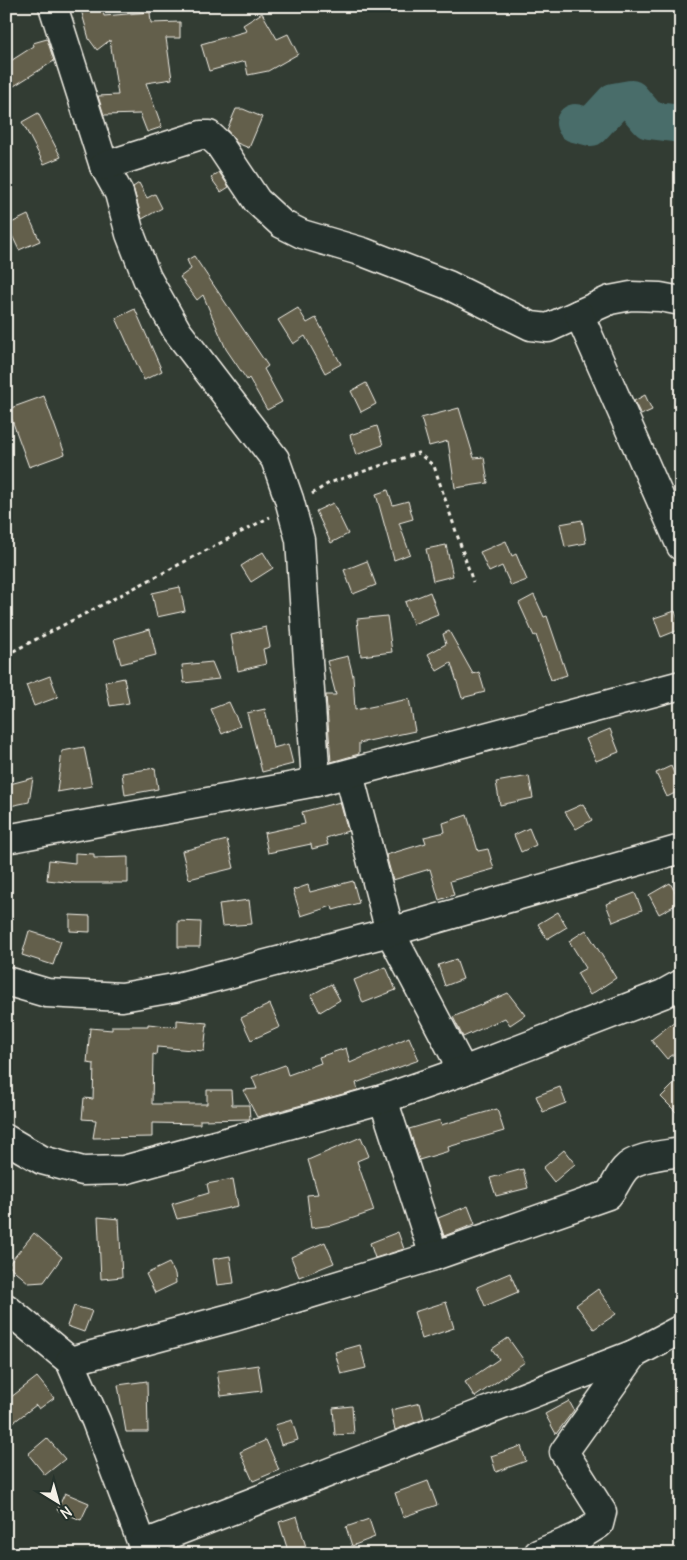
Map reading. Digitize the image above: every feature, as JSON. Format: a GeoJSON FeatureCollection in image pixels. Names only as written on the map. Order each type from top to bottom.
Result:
{"type":"FeatureCollection","features":[{"type":"Feature","properties":{"kind":"street"},"geometry":{"type":"LineString","coordinates":[[53,6],[104,166],[119,193],[130,234],[147,278],[177,331],[275,459],[291,506],[300,540],[316,782]]}},
{"type":"Feature","properties":{"kind":"street"},"geometry":{"type":"LineString","coordinates":[[104,166],[201,135],[209,135],[219,144],[257,201],[282,224],[302,234],[363,252],[448,285],[530,326],[548,328],[610,300],[631,296],[660,297],[681,302]]}},
{"type":"Feature","properties":{"kind":"street"},"geometry":{"type":"LineString","coordinates":[[579,314],[681,546]]}},
{"type":"Feature","properties":{"kind":"street"},"geometry":{"type":"LineString","coordinates":[[6,839],[316,782],[681,685]]}},
{"type":"Feature","properties":{"kind":"street"},"geometry":{"type":"LineString","coordinates":[[348,774],[390,932],[463,1071]]}},
{"type":"Feature","properties":{"kind":"street"},"geometry":{"type":"LineString","coordinates":[[6,981],[47,993],[122,997],[174,988],[390,932],[681,849]]}},
{"type":"Feature","properties":{"kind":"street"},"geometry":{"type":"LineString","coordinates":[[6,1139],[42,1160],[83,1171],[124,1170],[383,1099],[463,1071],[663,994],[681,984]]}},
{"type":"Feature","properties":{"kind":"street"},"geometry":{"type":"LineString","coordinates":[[383,1099],[434,1256]]}},
{"type":"Feature","properties":{"kind":"street"},"geometry":{"type":"LineString","coordinates":[[70,1361],[234,1317],[434,1256],[608,1195],[616,1187],[626,1168],[636,1162],[681,1152]]}},
{"type":"Feature","properties":{"kind":"street"},"geometry":{"type":"LineString","coordinates":[[6,1308],[70,1361],[96,1421],[144,1549],[634,1354],[681,1329]]}},
{"type":"Feature","properties":{"kind":"street"},"geometry":{"type":"LineString","coordinates":[[538,1554],[578,1537],[599,1524],[602,1512],[564,1452],[634,1354]]}},
{"type":"Feature","properties":{"kind":"path"},"geometry":{"type":"LineString","coordinates":[[6,655],[291,506],[330,483],[418,453],[434,466],[473,582]]}},
{"type":"Feature","properties":{"kind":"building"},"geometry":{"type":"Polygon","coordinates":[[[80,6],[102,6],[104,16],[150,12],[151,23],[180,22],[180,38],[166,38],[172,79],[146,83],[162,127],[147,132],[140,114],[104,115],[98,96],[118,95],[110,40],[97,50],[89,39],[80,6]]]}},
{"type":"Feature","properties":{"kind":"building"},"geometry":{"type":"Polygon","coordinates":[[[262,13],[277,39],[288,34],[298,54],[268,71],[248,75],[245,61],[209,71],[201,44],[247,31],[243,25],[262,13]]]}},
{"type":"Feature","properties":{"kind":"building"},"geometry":{"type":"Polygon","coordinates":[[[47,39],[54,61],[6,91],[6,64],[34,46],[33,43],[47,39]]]}},
{"type":"Feature","properties":{"kind":"building"},"geometry":{"type":"Polygon","coordinates":[[[236,109],[243,109],[262,117],[249,148],[237,143],[227,130],[236,109]]]}},
{"type":"Feature","properties":{"kind":"building"},"geometry":{"type":"Polygon","coordinates":[[[38,113],[61,157],[44,164],[22,122],[38,113]]]}},
{"type":"Feature","properties":{"kind":"building"},"geometry":{"type":"Polygon","coordinates":[[[219,172],[229,187],[221,192],[211,178],[219,172]]]}},
{"type":"Feature","properties":{"kind":"building"},"geometry":{"type":"Polygon","coordinates":[[[139,183],[147,198],[155,194],[162,208],[142,219],[133,187],[139,183]]]}},
{"type":"Feature","properties":{"kind":"building"},"geometry":{"type":"Polygon","coordinates":[[[28,215],[40,241],[19,250],[7,225],[28,215]]]}},
{"type":"Feature","properties":{"kind":"building"},"geometry":{"type":"Polygon","coordinates":[[[194,256],[268,366],[264,369],[282,402],[267,410],[249,378],[247,380],[226,349],[203,295],[197,300],[180,277],[191,269],[187,260],[194,256]]]}},
{"type":"Feature","properties":{"kind":"building"},"geometry":{"type":"Polygon","coordinates":[[[298,308],[307,323],[316,318],[341,364],[325,373],[305,336],[293,344],[278,320],[298,308]]]}},
{"type":"Feature","properties":{"kind":"building"},"geometry":{"type":"Polygon","coordinates":[[[135,309],[162,371],[144,380],[116,318],[135,309]]]}},
{"type":"Feature","properties":{"kind":"building"},"geometry":{"type":"Polygon","coordinates":[[[366,383],[376,404],[361,412],[351,391],[366,383]]]}},
{"type":"Feature","properties":{"kind":"building"},"geometry":{"type":"Polygon","coordinates":[[[645,395],[652,410],[641,415],[634,401],[645,395]]]}},
{"type":"Feature","properties":{"kind":"building"},"geometry":{"type":"Polygon","coordinates":[[[44,396],[65,454],[29,467],[8,409],[44,396]]]}},
{"type":"Feature","properties":{"kind":"building"},"geometry":{"type":"Polygon","coordinates":[[[459,408],[474,458],[484,457],[488,483],[455,488],[448,441],[429,446],[421,418],[459,408]]]}},
{"type":"Feature","properties":{"kind":"building"},"geometry":{"type":"Polygon","coordinates":[[[377,426],[383,445],[356,455],[350,435],[377,426]]]}},
{"type":"Feature","properties":{"kind":"building"},"geometry":{"type":"Polygon","coordinates":[[[388,490],[393,505],[408,501],[413,519],[399,523],[410,554],[394,560],[376,494],[388,490]]]}},
{"type":"Feature","properties":{"kind":"building"},"geometry":{"type":"Polygon","coordinates":[[[333,503],[348,534],[331,543],[316,511],[333,503]]]}},
{"type":"Feature","properties":{"kind":"building"},"geometry":{"type":"Polygon","coordinates":[[[582,520],[586,543],[565,547],[560,524],[582,520]]]}},
{"type":"Feature","properties":{"kind":"building"},"geometry":{"type":"Polygon","coordinates":[[[506,541],[512,556],[516,554],[527,580],[511,586],[502,566],[489,572],[480,552],[506,541]]]}},
{"type":"Feature","properties":{"kind":"building"},"geometry":{"type":"Polygon","coordinates":[[[446,545],[453,576],[433,581],[426,549],[446,545]]]}},
{"type":"Feature","properties":{"kind":"building"},"geometry":{"type":"Polygon","coordinates":[[[263,552],[273,568],[251,582],[241,566],[263,552]]]}},
{"type":"Feature","properties":{"kind":"building"},"geometry":{"type":"Polygon","coordinates":[[[367,561],[376,585],[353,594],[344,570],[367,561]]]}},
{"type":"Feature","properties":{"kind":"building"},"geometry":{"type":"Polygon","coordinates":[[[180,587],[185,611],[157,617],[152,593],[180,587]]]}},
{"type":"Feature","properties":{"kind":"building"},"geometry":{"type":"Polygon","coordinates":[[[430,592],[438,614],[413,624],[405,602],[430,592]]]}},
{"type":"Feature","properties":{"kind":"building"},"geometry":{"type":"Polygon","coordinates":[[[534,595],[544,617],[547,616],[567,675],[551,680],[536,635],[534,636],[519,603],[534,595]]]}},
{"type":"Feature","properties":{"kind":"building"},"geometry":{"type":"Polygon","coordinates":[[[675,611],[681,629],[661,637],[654,618],[675,611]]]}},
{"type":"Feature","properties":{"kind":"building"},"geometry":{"type":"Polygon","coordinates":[[[387,616],[392,652],[361,656],[357,619],[387,616]]]}},
{"type":"Feature","properties":{"kind":"building"},"geometry":{"type":"Polygon","coordinates":[[[266,627],[270,647],[263,649],[266,664],[238,671],[231,635],[266,627]]]}},
{"type":"Feature","properties":{"kind":"building"},"geometry":{"type":"Polygon","coordinates":[[[150,629],[156,655],[121,664],[114,639],[150,629]]]}},
{"type":"Feature","properties":{"kind":"building"},"geometry":{"type":"Polygon","coordinates":[[[449,631],[473,674],[479,672],[485,692],[462,698],[451,663],[437,671],[428,654],[446,644],[443,634],[449,631]]]}},
{"type":"Feature","properties":{"kind":"building"},"geometry":{"type":"Polygon","coordinates":[[[348,656],[353,676],[355,710],[409,699],[415,731],[359,743],[359,754],[331,762],[326,695],[336,695],[327,661],[348,656]]]}},
{"type":"Feature","properties":{"kind":"building"},"geometry":{"type":"Polygon","coordinates":[[[212,662],[219,679],[184,683],[182,665],[212,662]]]}},
{"type":"Feature","properties":{"kind":"building"},"geometry":{"type":"Polygon","coordinates":[[[50,676],[58,697],[34,706],[26,685],[50,676]]]}},
{"type":"Feature","properties":{"kind":"building"},"geometry":{"type":"Polygon","coordinates":[[[124,678],[129,703],[110,706],[105,682],[124,678]]]}},
{"type":"Feature","properties":{"kind":"building"},"geometry":{"type":"Polygon","coordinates":[[[229,702],[240,726],[222,734],[211,709],[229,702]]]}},
{"type":"Feature","properties":{"kind":"building"},"geometry":{"type":"Polygon","coordinates":[[[265,709],[273,748],[288,744],[293,764],[262,772],[247,713],[265,709]]]}},
{"type":"Feature","properties":{"kind":"building"},"geometry":{"type":"Polygon","coordinates":[[[610,729],[619,752],[596,761],[586,739],[610,729]]]}},
{"type":"Feature","properties":{"kind":"building"},"geometry":{"type":"Polygon","coordinates":[[[84,747],[92,786],[57,792],[62,751],[84,747]]]}},
{"type":"Feature","properties":{"kind":"building"},"geometry":{"type":"Polygon","coordinates":[[[671,766],[681,790],[667,797],[656,773],[671,766]]]}},
{"type":"Feature","properties":{"kind":"building"},"geometry":{"type":"Polygon","coordinates":[[[155,768],[158,789],[125,795],[122,773],[155,768]]]}},
{"type":"Feature","properties":{"kind":"building"},"geometry":{"type":"Polygon","coordinates":[[[529,776],[533,798],[500,805],[496,782],[529,776]]]}},
{"type":"Feature","properties":{"kind":"building"},"geometry":{"type":"Polygon","coordinates":[[[33,778],[29,802],[10,806],[6,785],[33,778]]]}},
{"type":"Feature","properties":{"kind":"building"},"geometry":{"type":"Polygon","coordinates":[[[340,802],[348,831],[326,838],[328,845],[312,849],[311,844],[268,853],[264,833],[305,824],[302,812],[340,802]]]}},
{"type":"Feature","properties":{"kind":"building"},"geometry":{"type":"Polygon","coordinates":[[[583,804],[592,820],[576,829],[565,812],[583,804]]]}},
{"type":"Feature","properties":{"kind":"building"},"geometry":{"type":"Polygon","coordinates":[[[467,815],[478,851],[488,849],[494,869],[450,881],[454,895],[439,900],[430,869],[393,880],[386,855],[426,843],[424,837],[445,832],[443,823],[467,815]]]}},
{"type":"Feature","properties":{"kind":"building"},"geometry":{"type":"Polygon","coordinates":[[[529,828],[536,845],[521,852],[514,835],[529,828]]]}},
{"type":"Feature","properties":{"kind":"building"},"geometry":{"type":"Polygon","coordinates":[[[227,840],[234,868],[189,879],[182,851],[227,840]]]}},
{"type":"Feature","properties":{"kind":"building"},"geometry":{"type":"Polygon","coordinates":[[[75,853],[94,854],[94,858],[128,857],[128,883],[75,883],[47,880],[49,860],[75,863],[75,853]]]}},
{"type":"Feature","properties":{"kind":"building"},"geometry":{"type":"Polygon","coordinates":[[[353,881],[359,903],[333,910],[332,906],[301,916],[293,890],[308,885],[310,892],[353,881]]]}},
{"type":"Feature","properties":{"kind":"building"},"geometry":{"type":"Polygon","coordinates":[[[670,883],[681,902],[659,914],[649,895],[670,883]]]}},
{"type":"Feature","properties":{"kind":"building"},"geometry":{"type":"Polygon","coordinates":[[[635,893],[642,910],[613,922],[606,904],[635,893]]]}},
{"type":"Feature","properties":{"kind":"building"},"geometry":{"type":"Polygon","coordinates":[[[249,900],[252,924],[222,926],[219,904],[249,900]]]}},
{"type":"Feature","properties":{"kind":"building"},"geometry":{"type":"Polygon","coordinates":[[[558,912],[567,927],[547,939],[538,924],[558,912]]]}},
{"type":"Feature","properties":{"kind":"building"},"geometry":{"type":"Polygon","coordinates":[[[70,915],[90,916],[90,932],[70,931],[70,915]]]}},
{"type":"Feature","properties":{"kind":"building"},"geometry":{"type":"Polygon","coordinates":[[[178,921],[201,922],[200,947],[178,947],[178,921]]]}},
{"type":"Feature","properties":{"kind":"building"},"geometry":{"type":"Polygon","coordinates":[[[586,930],[616,978],[590,995],[577,973],[586,968],[569,941],[586,930]]]}},
{"type":"Feature","properties":{"kind":"building"},"geometry":{"type":"Polygon","coordinates":[[[29,931],[61,941],[53,965],[22,955],[29,931]]]}},
{"type":"Feature","properties":{"kind":"building"},"geometry":{"type":"Polygon","coordinates":[[[456,959],[463,979],[445,986],[438,965],[456,959]]]}},
{"type":"Feature","properties":{"kind":"building"},"geometry":{"type":"Polygon","coordinates":[[[386,967],[396,990],[363,1003],[354,980],[386,967]]]}},
{"type":"Feature","properties":{"kind":"building"},"geometry":{"type":"Polygon","coordinates":[[[331,984],[340,1000],[320,1012],[311,995],[331,984]]]}},
{"type":"Feature","properties":{"kind":"building"},"geometry":{"type":"Polygon","coordinates":[[[508,993],[525,1015],[510,1025],[505,1018],[463,1037],[453,1017],[508,993]]]}},
{"type":"Feature","properties":{"kind":"building"},"geometry":{"type":"Polygon","coordinates":[[[270,1004],[280,1027],[251,1040],[241,1018],[270,1004]]]}},
{"type":"Feature","properties":{"kind":"building"},"geometry":{"type":"Polygon","coordinates":[[[681,1016],[681,1049],[667,1059],[651,1040],[681,1016]]]}},
{"type":"Feature","properties":{"kind":"building"},"geometry":{"type":"Polygon","coordinates":[[[177,1020],[207,1023],[204,1051],[157,1047],[156,1055],[153,1054],[152,1104],[207,1104],[207,1090],[231,1090],[232,1105],[249,1105],[250,1119],[200,1120],[200,1124],[152,1123],[152,1137],[93,1138],[96,1120],[82,1119],[84,1098],[93,1099],[94,1064],[87,1063],[90,1028],[112,1030],[112,1026],[148,1026],[148,1024],[177,1027],[177,1020]]]}},
{"type":"Feature","properties":{"kind":"building"},"geometry":{"type":"Polygon","coordinates":[[[409,1037],[419,1060],[356,1083],[358,1090],[257,1117],[243,1090],[257,1089],[252,1077],[285,1065],[288,1075],[321,1063],[319,1057],[346,1048],[350,1063],[409,1037]]]}},
{"type":"Feature","properties":{"kind":"building"},"geometry":{"type":"Polygon","coordinates":[[[681,1077],[681,1117],[661,1097],[681,1077]]]}},
{"type":"Feature","properties":{"kind":"building"},"geometry":{"type":"Polygon","coordinates":[[[560,1087],[566,1103],[543,1112],[536,1096],[560,1087]]]}},
{"type":"Feature","properties":{"kind":"building"},"geometry":{"type":"Polygon","coordinates":[[[497,1109],[504,1131],[448,1147],[449,1151],[419,1160],[409,1129],[440,1120],[441,1125],[497,1109]]]}},
{"type":"Feature","properties":{"kind":"building"},"geometry":{"type":"Polygon","coordinates":[[[361,1137],[369,1156],[357,1161],[374,1211],[333,1225],[311,1228],[307,1195],[318,1194],[308,1160],[361,1137]]]}},
{"type":"Feature","properties":{"kind":"building"},"geometry":{"type":"Polygon","coordinates":[[[564,1150],[575,1164],[554,1182],[543,1168],[564,1150]]]}},
{"type":"Feature","properties":{"kind":"building"},"geometry":{"type":"Polygon","coordinates":[[[523,1169],[528,1188],[496,1196],[490,1178],[523,1169]]]}},
{"type":"Feature","properties":{"kind":"building"},"geometry":{"type":"Polygon","coordinates":[[[233,1179],[238,1206],[177,1219],[172,1204],[209,1193],[207,1184],[233,1179]]]}},
{"type":"Feature","properties":{"kind":"building"},"geometry":{"type":"Polygon","coordinates":[[[468,1206],[475,1224],[444,1236],[438,1218],[468,1206]]]}},
{"type":"Feature","properties":{"kind":"building"},"geometry":{"type":"Polygon","coordinates":[[[98,1217],[119,1219],[122,1277],[101,1279],[98,1217]]]}},
{"type":"Feature","properties":{"kind":"building"},"geometry":{"type":"Polygon","coordinates":[[[398,1232],[404,1249],[375,1258],[370,1243],[398,1232]]]}},
{"type":"Feature","properties":{"kind":"building"},"geometry":{"type":"Polygon","coordinates":[[[34,1233],[62,1257],[44,1282],[29,1283],[8,1265],[34,1233]]]}},
{"type":"Feature","properties":{"kind":"building"},"geometry":{"type":"Polygon","coordinates":[[[325,1242],[334,1263],[299,1277],[291,1257],[325,1242]]]}},
{"type":"Feature","properties":{"kind":"building"},"geometry":{"type":"Polygon","coordinates":[[[230,1256],[234,1283],[217,1285],[213,1259],[230,1256]]]}},
{"type":"Feature","properties":{"kind":"building"},"geometry":{"type":"Polygon","coordinates":[[[169,1263],[175,1274],[176,1283],[155,1293],[146,1274],[169,1263]]]}},
{"type":"Feature","properties":{"kind":"building"},"geometry":{"type":"Polygon","coordinates":[[[510,1273],[518,1292],[485,1306],[477,1287],[510,1273]]]}},
{"type":"Feature","properties":{"kind":"building"},"geometry":{"type":"Polygon","coordinates":[[[598,1289],[616,1314],[594,1329],[576,1305],[598,1289]]]}},
{"type":"Feature","properties":{"kind":"building"},"geometry":{"type":"Polygon","coordinates":[[[446,1302],[454,1328],[422,1339],[414,1312],[446,1302]]]}},
{"type":"Feature","properties":{"kind":"building"},"geometry":{"type":"Polygon","coordinates":[[[74,1306],[92,1311],[84,1332],[67,1326],[74,1306]]]}},
{"type":"Feature","properties":{"kind":"building"},"geometry":{"type":"Polygon","coordinates":[[[508,1338],[525,1362],[475,1397],[465,1382],[499,1359],[492,1349],[508,1338]]]}},
{"type":"Feature","properties":{"kind":"building"},"geometry":{"type":"Polygon","coordinates":[[[360,1345],[366,1368],[341,1374],[335,1352],[360,1345]]]}},
{"type":"Feature","properties":{"kind":"building"},"geometry":{"type":"Polygon","coordinates":[[[258,1365],[262,1391],[221,1396],[217,1371],[258,1365]]]}},
{"type":"Feature","properties":{"kind":"building"},"geometry":{"type":"Polygon","coordinates":[[[37,1377],[54,1398],[39,1409],[36,1405],[6,1428],[6,1401],[37,1377]]]}},
{"type":"Feature","properties":{"kind":"building"},"geometry":{"type":"Polygon","coordinates":[[[147,1381],[148,1432],[126,1432],[118,1385],[147,1381]]]}},
{"type":"Feature","properties":{"kind":"building"},"geometry":{"type":"Polygon","coordinates":[[[569,1401],[574,1410],[556,1434],[545,1414],[569,1401]]]}},
{"type":"Feature","properties":{"kind":"building"},"geometry":{"type":"Polygon","coordinates":[[[420,1403],[424,1419],[395,1430],[391,1410],[420,1403]]]}},
{"type":"Feature","properties":{"kind":"building"},"geometry":{"type":"Polygon","coordinates":[[[352,1406],[354,1434],[335,1435],[333,1408],[352,1406]]]}},
{"type":"Feature","properties":{"kind":"building"},"geometry":{"type":"Polygon","coordinates":[[[292,1420],[298,1440],[281,1445],[275,1425],[292,1420]]]}},
{"type":"Feature","properties":{"kind":"building"},"geometry":{"type":"Polygon","coordinates":[[[47,1438],[65,1459],[45,1475],[28,1454],[47,1438]]]}},
{"type":"Feature","properties":{"kind":"building"},"geometry":{"type":"Polygon","coordinates":[[[266,1440],[279,1470],[253,1481],[240,1452],[266,1440]]]}},
{"type":"Feature","properties":{"kind":"building"},"geometry":{"type":"Polygon","coordinates":[[[521,1446],[526,1461],[496,1472],[491,1456],[521,1446]]]}},
{"type":"Feature","properties":{"kind":"building"},"geometry":{"type":"Polygon","coordinates":[[[428,1481],[437,1505],[403,1517],[395,1493],[428,1481]]]}},
{"type":"Feature","properties":{"kind":"building"},"geometry":{"type":"Polygon","coordinates":[[[65,1493],[89,1503],[81,1520],[57,1510],[65,1493]]]}},
{"type":"Feature","properties":{"kind":"building"},"geometry":{"type":"Polygon","coordinates":[[[297,1516],[308,1554],[289,1554],[279,1522],[297,1516]]]}},
{"type":"Feature","properties":{"kind":"building"},"geometry":{"type":"Polygon","coordinates":[[[369,1519],[375,1537],[352,1546],[346,1527],[369,1519]]]}},
{"type":"Feature","properties":{"kind":"waterway"},"geometry":{"type":"LineString","coordinates":[[575,123],[591,127],[614,102],[631,99],[649,120],[681,124]]}}]}
